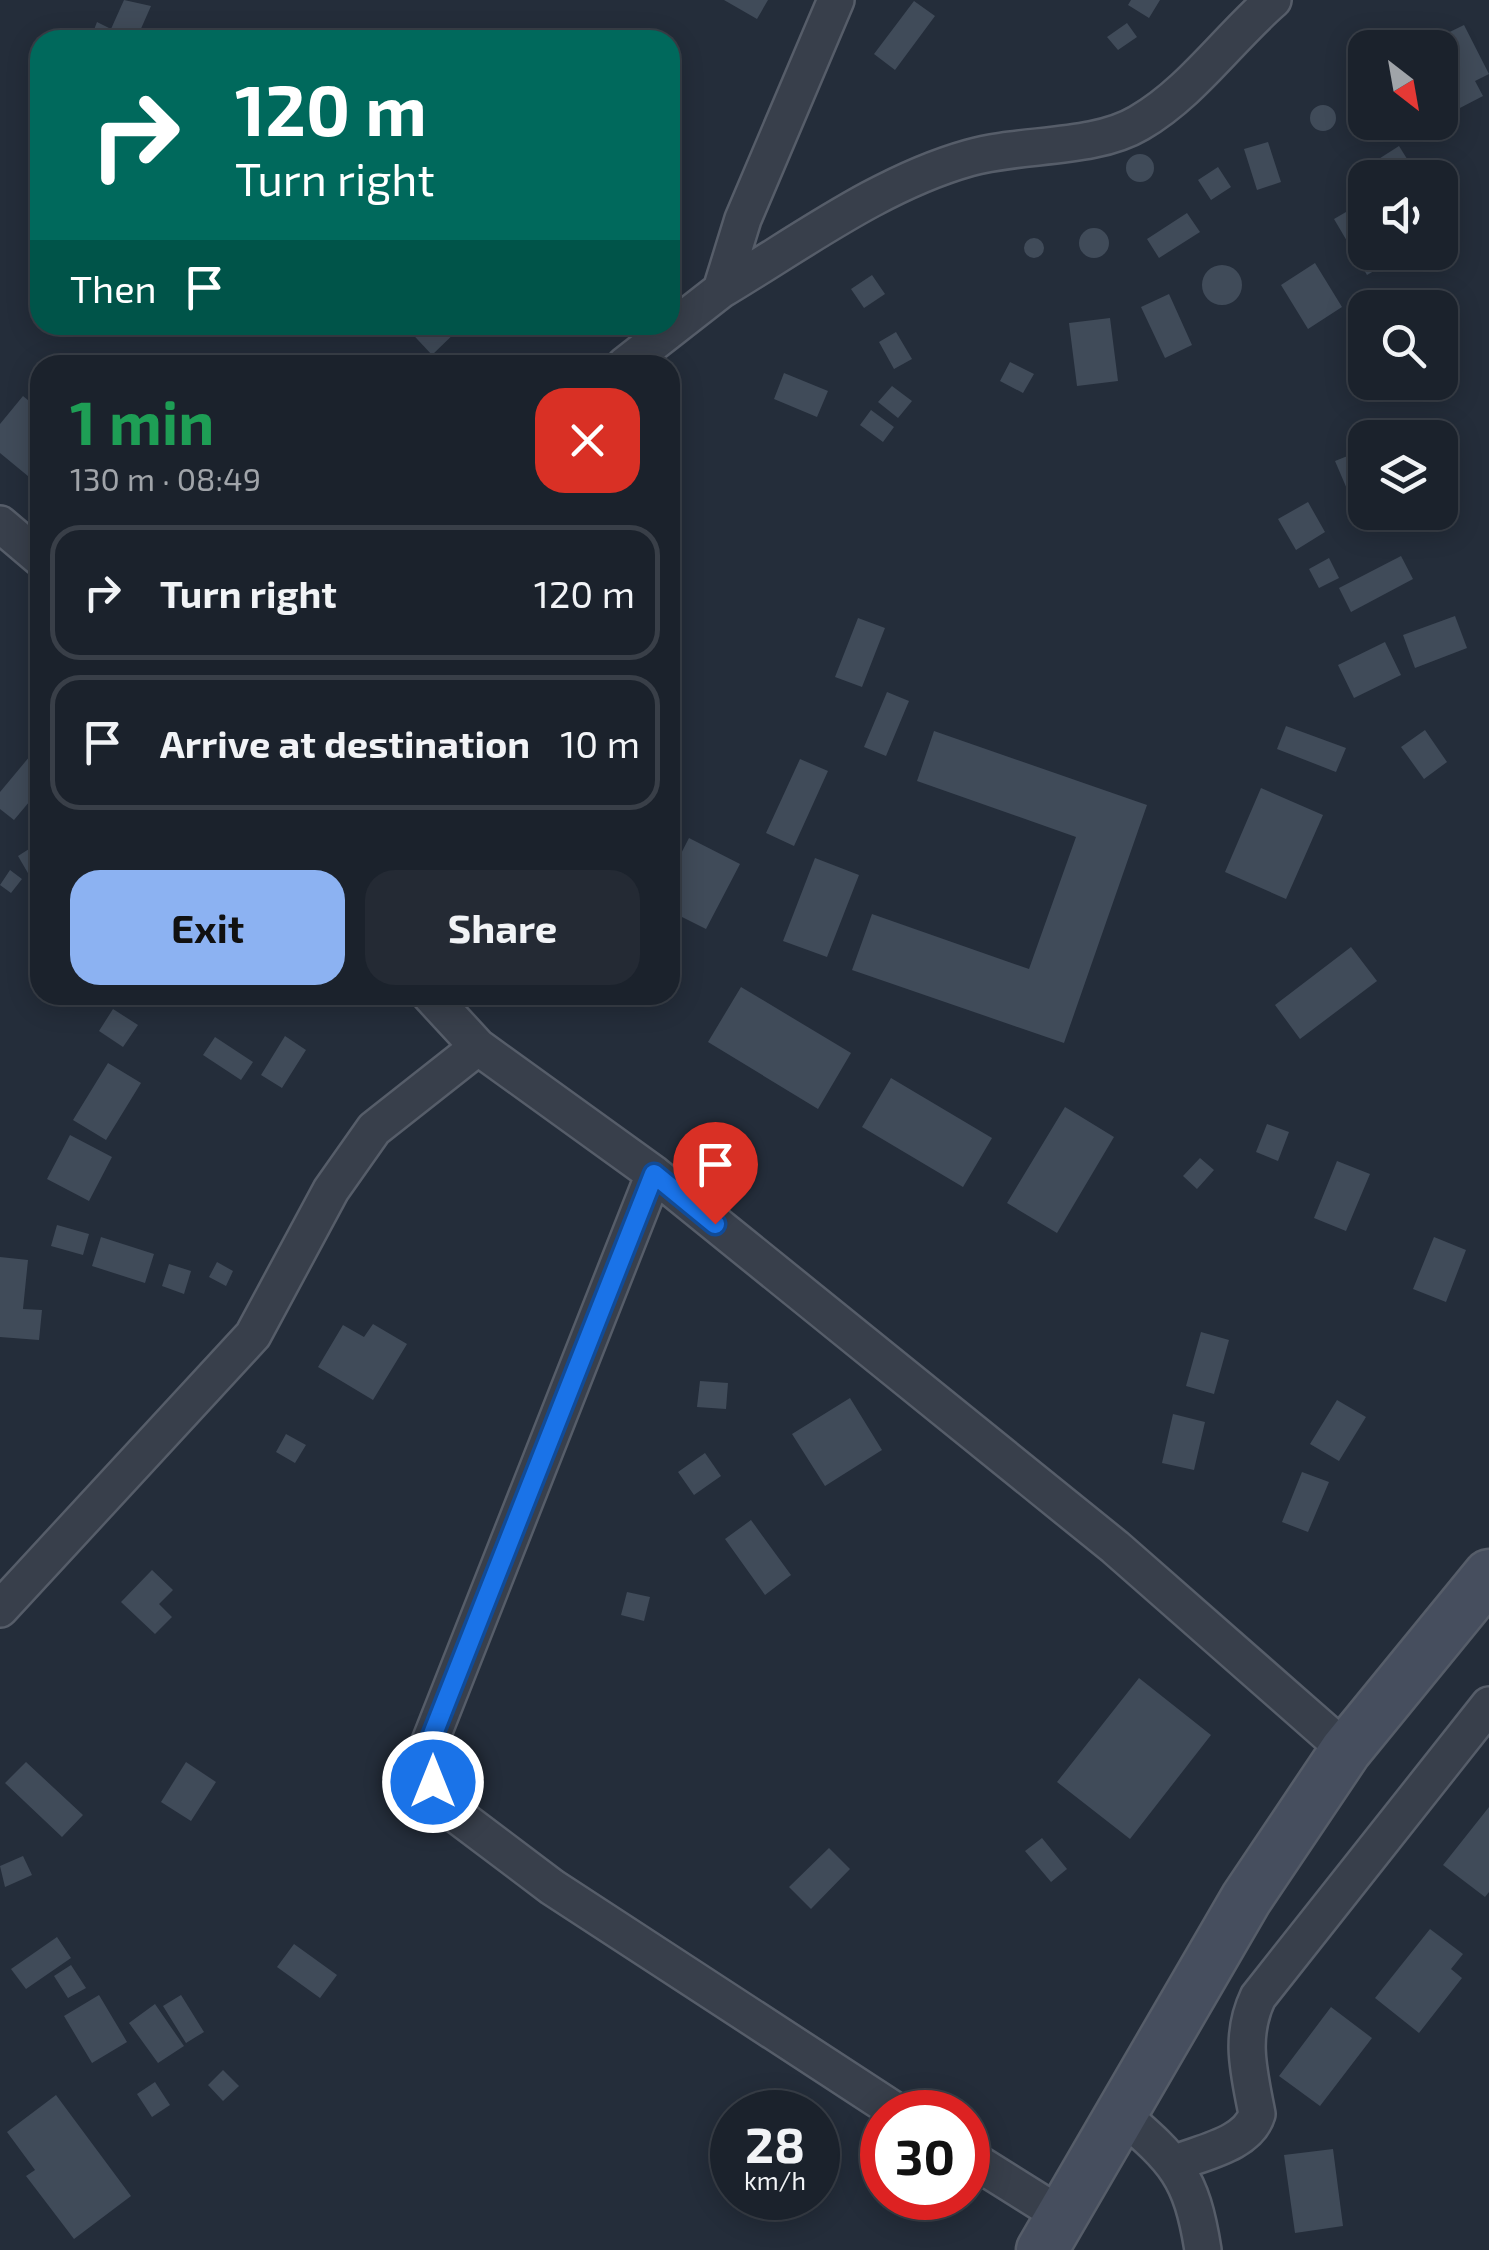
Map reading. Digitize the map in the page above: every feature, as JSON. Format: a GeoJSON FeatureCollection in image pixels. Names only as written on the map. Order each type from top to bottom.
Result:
{"type":"FeatureCollection","features":[{"type":"Feature","properties":{"kind":"street"},"geometry":{"type":"LineString","coordinates":[[721,290],[743,219],[836,0]]}},
{"type":"Feature","properties":{"kind":"street"},"geometry":{"type":"LineString","coordinates":[[680,322],[721,290],[880,195],[929,172],[970,157],[1111,134],[1137,126],[1164,106],[1274,0]]}},
{"type":"Feature","properties":{"kind":"street"},"geometry":{"type":"LineString","coordinates":[[638,355],[663,335]]}},
{"type":"Feature","properties":{"kind":"street"},"geometry":{"type":"LineString","coordinates":[[0,524],[30,550]]}},
{"type":"Feature","properties":{"kind":"street"},"geometry":{"type":"LineString","coordinates":[[439,1005],[478,1047],[654,1174],[1114,1547],[1346,1750]]}},
{"type":"Feature","properties":{"kind":"street"},"geometry":{"type":"LineString","coordinates":[[0,1609],[254,1336],[330,1190],[374,1129],[478,1047]]}},
{"type":"Feature","properties":{"kind":"street"},"geometry":{"type":"LineString","coordinates":[[654,1174],[429,1744],[433,1782],[450,1810],[552,1887],[863,2090]]}},
{"type":"Feature","properties":{"kind":"street"},"geometry":{"type":"LineString","coordinates":[[990,2177],[1052,2233],[1246,1900],[1346,1750],[1489,1575]]}},
{"type":"Feature","properties":{"kind":"street"},"geometry":{"type":"LineString","coordinates":[[1176,2162],[1236,2138],[1254,2123],[1257,2114],[1245,2040],[1246,2022],[1258,1998],[1489,1706]]}},
{"type":"Feature","properties":{"kind":"street"},"geometry":{"type":"LineString","coordinates":[[1120,2112],[1176,2162],[1198,2220],[1204,2250]]}},
{"type":"Feature","properties":{"kind":"building"},"geometry":{"type":"Polygon","coordinates":[[[124,0],[151,6],[140,30],[94,30],[97,22],[111,29],[124,0]]]}},
{"type":"Feature","properties":{"kind":"building"},"geometry":{"type":"Polygon","coordinates":[[[724,0],[768,0],[757,19],[724,0]]]}},
{"type":"Feature","properties":{"kind":"building"},"geometry":{"type":"Polygon","coordinates":[[[1131,0],[1160,0],[1149,18],[1128,5],[1131,0]]]}},
{"type":"Feature","properties":{"kind":"building"},"geometry":{"type":"Polygon","coordinates":[[[914,1],[935,16],[895,70],[874,54],[914,1]]]}},
{"type":"Feature","properties":{"kind":"building"},"geometry":{"type":"Polygon","coordinates":[[[1127,23],[1137,37],[1118,50],[1107,37],[1127,23]]]}},
{"type":"Feature","properties":{"kind":"building"},"geometry":{"type":"Polygon","coordinates":[[[1464,25],[1489,74],[1475,81],[1483,96],[1458,109],[1458,30],[1454,30],[1464,25]]]}},
{"type":"Feature","properties":{"kind":"building"},"geometry":{"type":"Polygon","coordinates":[[[1323,105],[1332,109],[1336,118],[1332,127],[1323,131],[1314,127],[1310,118],[1314,109],[1323,105]]]}},
{"type":"Feature","properties":{"kind":"building"},"geometry":{"type":"Polygon","coordinates":[[[1268,142],[1281,182],[1257,190],[1244,149],[1268,142]]]}},
{"type":"Feature","properties":{"kind":"building"},"geometry":{"type":"Polygon","coordinates":[[[1399,146],[1408,160],[1377,160],[1399,146]]]}},
{"type":"Feature","properties":{"kind":"building"},"geometry":{"type":"Polygon","coordinates":[[[1140,154],[1150,158],[1154,168],[1150,178],[1140,182],[1130,178],[1126,168],[1130,158],[1140,154]]]}},
{"type":"Feature","properties":{"kind":"building"},"geometry":{"type":"Polygon","coordinates":[[[1218,167],[1231,187],[1211,200],[1198,180],[1218,167]]]}},
{"type":"Feature","properties":{"kind":"building"},"geometry":{"type":"Polygon","coordinates":[[[1348,211],[1348,243],[1334,219],[1348,211]]]}},
{"type":"Feature","properties":{"kind":"building"},"geometry":{"type":"Polygon","coordinates":[[[1187,213],[1200,232],[1159,258],[1147,239],[1187,213]]]}},
{"type":"Feature","properties":{"kind":"building"},"geometry":{"type":"Polygon","coordinates":[[[1094,228],[1108,237],[1109,243],[1100,257],[1094,258],[1080,249],[1079,243],[1088,229],[1094,228]]]}},
{"type":"Feature","properties":{"kind":"building"},"geometry":{"type":"Polygon","coordinates":[[[1034,238],[1044,248],[1034,258],[1024,248],[1034,238]]]}},
{"type":"Feature","properties":{"kind":"building"},"geometry":{"type":"Polygon","coordinates":[[[1315,263],[1342,307],[1308,329],[1281,285],[1315,263]]]}},
{"type":"Feature","properties":{"kind":"building"},"geometry":{"type":"Polygon","coordinates":[[[1222,265],[1236,271],[1242,285],[1236,299],[1222,305],[1208,299],[1202,285],[1208,271],[1222,265]]]}},
{"type":"Feature","properties":{"kind":"building"},"geometry":{"type":"Polygon","coordinates":[[[872,275],[885,294],[864,308],[851,289],[872,275]]]}},
{"type":"Feature","properties":{"kind":"building"},"geometry":{"type":"Polygon","coordinates":[[[1169,294],[1192,345],[1165,358],[1141,307],[1169,294]]]}},
{"type":"Feature","properties":{"kind":"building"},"geometry":{"type":"Polygon","coordinates":[[[1110,318],[1118,381],[1077,386],[1069,323],[1110,318]]]}},
{"type":"Feature","properties":{"kind":"building"},"geometry":{"type":"Polygon","coordinates":[[[896,332],[912,359],[894,369],[879,342],[896,332]]]}},
{"type":"Feature","properties":{"kind":"building"},"geometry":{"type":"Polygon","coordinates":[[[413,335],[453,335],[432,355],[413,335]]]}},
{"type":"Feature","properties":{"kind":"building"},"geometry":{"type":"Polygon","coordinates":[[[1010,362],[1034,374],[1023,393],[1000,381],[1010,362]]]}},
{"type":"Feature","properties":{"kind":"building"},"geometry":{"type":"Polygon","coordinates":[[[784,373],[828,391],[817,417],[774,399],[784,373]]]}},
{"type":"Feature","properties":{"kind":"building"},"geometry":{"type":"Polygon","coordinates":[[[892,386],[912,401],[898,418],[878,402],[892,386]]]}},
{"type":"Feature","properties":{"kind":"building"},"geometry":{"type":"Polygon","coordinates":[[[23,396],[30,402],[30,478],[0,453],[0,424],[23,396]]]}},
{"type":"Feature","properties":{"kind":"building"},"geometry":{"type":"Polygon","coordinates":[[[871,410],[894,427],[883,442],[860,425],[871,410]]]}},
{"type":"Feature","properties":{"kind":"building"},"geometry":{"type":"Polygon","coordinates":[[[1348,456],[1348,491],[1335,461],[1348,456]]]}},
{"type":"Feature","properties":{"kind":"building"},"geometry":{"type":"Polygon","coordinates":[[[1308,502],[1325,532],[1296,550],[1278,519],[1308,502]]]}},
{"type":"Feature","properties":{"kind":"building"},"geometry":{"type":"Polygon","coordinates":[[[1401,556],[1413,579],[1351,612],[1339,588],[1401,556]]]}},
{"type":"Feature","properties":{"kind":"building"},"geometry":{"type":"Polygon","coordinates":[[[1329,558],[1339,578],[1319,588],[1309,569],[1329,558]]]}},
{"type":"Feature","properties":{"kind":"building"},"geometry":{"type":"Polygon","coordinates":[[[1455,616],[1467,648],[1415,668],[1403,635],[1455,616]]]}},
{"type":"Feature","properties":{"kind":"building"},"geometry":{"type":"Polygon","coordinates":[[[858,618],[885,628],[862,687],[835,677],[858,618]]]}},
{"type":"Feature","properties":{"kind":"building"},"geometry":{"type":"Polygon","coordinates":[[[1385,642],[1401,675],[1354,698],[1338,665],[1385,642]]]}},
{"type":"Feature","properties":{"kind":"building"},"geometry":{"type":"Polygon","coordinates":[[[887,692],[909,701],[886,756],[864,747],[887,692]]]}},
{"type":"Feature","properties":{"kind":"building"},"geometry":{"type":"Polygon","coordinates":[[[1286,726],[1346,748],[1336,772],[1277,749],[1286,726]]]}},
{"type":"Feature","properties":{"kind":"building"},"geometry":{"type":"Polygon","coordinates":[[[1425,730],[1447,762],[1424,779],[1401,747],[1425,730]]]}},
{"type":"Feature","properties":{"kind":"building"},"geometry":{"type":"Polygon","coordinates":[[[934,731],[1147,805],[1064,1043],[852,970],[872,914],[1029,969],[1076,837],[917,781],[934,731]]]}},
{"type":"Feature","properties":{"kind":"building"},"geometry":{"type":"Polygon","coordinates":[[[30,756],[30,801],[14,820],[0,809],[0,792],[30,756]]]}},
{"type":"Feature","properties":{"kind":"building"},"geometry":{"type":"Polygon","coordinates":[[[800,759],[828,771],[794,846],[766,833],[800,759]]]}},
{"type":"Feature","properties":{"kind":"building"},"geometry":{"type":"Polygon","coordinates":[[[1261,788],[1323,815],[1286,899],[1225,872],[1261,788]]]}},
{"type":"Feature","properties":{"kind":"building"},"geometry":{"type":"Polygon","coordinates":[[[689,838],[740,864],[706,929],[680,916],[680,856],[689,838]]]}},
{"type":"Feature","properties":{"kind":"building"},"geometry":{"type":"Polygon","coordinates":[[[30,848],[30,877],[18,856],[30,848]]]}},
{"type":"Feature","properties":{"kind":"building"},"geometry":{"type":"Polygon","coordinates":[[[815,858],[859,875],[827,957],[783,941],[815,858]]]}},
{"type":"Feature","properties":{"kind":"building"},"geometry":{"type":"Polygon","coordinates":[[[10,870],[22,879],[11,893],[0,885],[10,870]]]}},
{"type":"Feature","properties":{"kind":"building"},"geometry":{"type":"Polygon","coordinates":[[[1351,947],[1377,981],[1300,1039],[1275,1005],[1351,947]]]}},
{"type":"Feature","properties":{"kind":"building"},"geometry":{"type":"Polygon","coordinates":[[[741,987],[851,1053],[818,1109],[708,1042],[741,987]]]}},
{"type":"Feature","properties":{"kind":"building"},"geometry":{"type":"Polygon","coordinates":[[[113,1009],[138,1025],[123,1047],[99,1031],[113,1009]]]}},
{"type":"Feature","properties":{"kind":"building"},"geometry":{"type":"Polygon","coordinates":[[[285,1036],[306,1050],[282,1088],[261,1075],[285,1036]]]}},
{"type":"Feature","properties":{"kind":"building"},"geometry":{"type":"Polygon","coordinates":[[[215,1037],[253,1062],[241,1080],[203,1055],[215,1037]]]}},
{"type":"Feature","properties":{"kind":"building"},"geometry":{"type":"Polygon","coordinates":[[[108,1063],[141,1083],[106,1140],[73,1120],[108,1063]]]}},
{"type":"Feature","properties":{"kind":"building"},"geometry":{"type":"Polygon","coordinates":[[[891,1078],[992,1138],[963,1187],[862,1127],[891,1078]]]}},
{"type":"Feature","properties":{"kind":"building"},"geometry":{"type":"Polygon","coordinates":[[[1065,1107],[1114,1137],[1057,1233],[1007,1203],[1065,1107]]]}},
{"type":"Feature","properties":{"kind":"building"},"geometry":{"type":"Polygon","coordinates":[[[1267,1124],[1289,1132],[1278,1161],[1256,1152],[1267,1124]]]}},
{"type":"Feature","properties":{"kind":"building"},"geometry":{"type":"Polygon","coordinates":[[[70,1135],[112,1157],[89,1201],[47,1179],[70,1135]]]}},
{"type":"Feature","properties":{"kind":"building"},"geometry":{"type":"Polygon","coordinates":[[[1200,1158],[1214,1170],[1197,1189],[1183,1176],[1200,1158]]]}},
{"type":"Feature","properties":{"kind":"building"},"geometry":{"type":"Polygon","coordinates":[[[1337,1161],[1370,1174],[1346,1231],[1314,1218],[1337,1161]]]}},
{"type":"Feature","properties":{"kind":"building"},"geometry":{"type":"Polygon","coordinates":[[[57,1225],[89,1234],[83,1255],[51,1246],[57,1225]]]}},
{"type":"Feature","properties":{"kind":"building"},"geometry":{"type":"Polygon","coordinates":[[[101,1237],[154,1254],[145,1283],[92,1266],[101,1237]]]}},
{"type":"Feature","properties":{"kind":"building"},"geometry":{"type":"Polygon","coordinates":[[[1434,1237],[1466,1250],[1446,1302],[1413,1289],[1434,1237]]]}},
{"type":"Feature","properties":{"kind":"building"},"geometry":{"type":"Polygon","coordinates":[[[0,1257],[28,1260],[23,1309],[42,1310],[39,1340],[0,1337],[0,1257]]]}},
{"type":"Feature","properties":{"kind":"building"},"geometry":{"type":"Polygon","coordinates":[[[217,1262],[233,1271],[226,1286],[209,1277],[217,1262]]]}},
{"type":"Feature","properties":{"kind":"building"},"geometry":{"type":"Polygon","coordinates":[[[169,1264],[191,1271],[184,1294],[162,1286],[169,1264]]]}},
{"type":"Feature","properties":{"kind":"building"},"geometry":{"type":"Polygon","coordinates":[[[373,1324],[407,1344],[373,1400],[318,1367],[343,1325],[364,1337],[373,1324]]]}},
{"type":"Feature","properties":{"kind":"building"},"geometry":{"type":"Polygon","coordinates":[[[1201,1332],[1229,1340],[1214,1394],[1186,1386],[1201,1332]]]}},
{"type":"Feature","properties":{"kind":"building"},"geometry":{"type":"Polygon","coordinates":[[[700,1381],[728,1383],[726,1409],[697,1407],[700,1381]]]}},
{"type":"Feature","properties":{"kind":"building"},"geometry":{"type":"Polygon","coordinates":[[[850,1398],[882,1450],[825,1486],[792,1434],[850,1398]]]}},
{"type":"Feature","properties":{"kind":"building"},"geometry":{"type":"Polygon","coordinates":[[[1337,1400],[1366,1417],[1339,1461],[1310,1444],[1337,1400]]]}},
{"type":"Feature","properties":{"kind":"building"},"geometry":{"type":"Polygon","coordinates":[[[1173,1414],[1205,1422],[1194,1470],[1162,1463],[1173,1414]]]}},
{"type":"Feature","properties":{"kind":"building"},"geometry":{"type":"Polygon","coordinates":[[[286,1434],[306,1445],[295,1463],[276,1452],[286,1434]]]}},
{"type":"Feature","properties":{"kind":"building"},"geometry":{"type":"Polygon","coordinates":[[[705,1453],[721,1476],[694,1495],[678,1472],[705,1453]]]}},
{"type":"Feature","properties":{"kind":"building"},"geometry":{"type":"Polygon","coordinates":[[[1302,1472],[1329,1482],[1308,1532],[1282,1522],[1302,1472]]]}},
{"type":"Feature","properties":{"kind":"building"},"geometry":{"type":"Polygon","coordinates":[[[751,1520],[791,1575],[765,1595],[725,1539],[751,1520]]]}},
{"type":"Feature","properties":{"kind":"building"},"geometry":{"type":"Polygon","coordinates":[[[152,1570],[173,1590],[159,1604],[172,1617],[155,1634],[121,1602],[152,1570]]]}},
{"type":"Feature","properties":{"kind":"building"},"geometry":{"type":"Polygon","coordinates":[[[627,1592],[650,1597],[644,1621],[621,1615],[627,1592]]]}},
{"type":"Feature","properties":{"kind":"building"},"geometry":{"type":"Polygon","coordinates":[[[1139,1678],[1211,1735],[1130,1839],[1057,1782],[1139,1678]]]}},
{"type":"Feature","properties":{"kind":"building"},"geometry":{"type":"Polygon","coordinates":[[[26,1762],[83,1815],[62,1837],[5,1783],[26,1762]]]}},
{"type":"Feature","properties":{"kind":"building"},"geometry":{"type":"Polygon","coordinates":[[[186,1762],[216,1782],[191,1821],[161,1802],[186,1762]]]}},
{"type":"Feature","properties":{"kind":"building"},"geometry":{"type":"Polygon","coordinates":[[[1489,1807],[1489,1892],[1485,1897],[1443,1865],[1489,1807]]]}},
{"type":"Feature","properties":{"kind":"building"},"geometry":{"type":"Polygon","coordinates":[[[1042,1838],[1067,1869],[1051,1882],[1025,1851],[1042,1838]]]}},
{"type":"Feature","properties":{"kind":"building"},"geometry":{"type":"Polygon","coordinates":[[[829,1848],[850,1869],[811,1909],[789,1887],[829,1848]]]}},
{"type":"Feature","properties":{"kind":"building"},"geometry":{"type":"Polygon","coordinates":[[[23,1856],[32,1875],[5,1887],[0,1866],[23,1856]]]}},
{"type":"Feature","properties":{"kind":"building"},"geometry":{"type":"Polygon","coordinates":[[[1430,1929],[1463,1954],[1451,1969],[1462,1978],[1419,2033],[1375,1998],[1430,1929]]]}},
{"type":"Feature","properties":{"kind":"building"},"geometry":{"type":"Polygon","coordinates":[[[57,1937],[71,1958],[26,1989],[11,1969],[57,1937]]]}},
{"type":"Feature","properties":{"kind":"building"},"geometry":{"type":"Polygon","coordinates":[[[294,1944],[337,1975],[320,1998],[277,1967],[294,1944]]]}},
{"type":"Feature","properties":{"kind":"building"},"geometry":{"type":"Polygon","coordinates":[[[71,1965],[86,1988],[68,1998],[54,1976],[71,1965]]]}},
{"type":"Feature","properties":{"kind":"building"},"geometry":{"type":"Polygon","coordinates":[[[99,1995],[127,2042],[92,2063],[64,2016],[99,1995]]]}},
{"type":"Feature","properties":{"kind":"building"},"geometry":{"type":"Polygon","coordinates":[[[181,1995],[204,2032],[186,2043],[163,2006],[181,1995]]]}},
{"type":"Feature","properties":{"kind":"building"},"geometry":{"type":"Polygon","coordinates":[[[155,2004],[184,2046],[158,2063],[129,2023],[155,2004]]]}},
{"type":"Feature","properties":{"kind":"building"},"geometry":{"type":"Polygon","coordinates":[[[1331,2007],[1372,2038],[1320,2106],[1279,2076],[1331,2007]]]}},
{"type":"Feature","properties":{"kind":"building"},"geometry":{"type":"Polygon","coordinates":[[[223,2070],[239,2086],[223,2101],[208,2085],[223,2070]]]}},
{"type":"Feature","properties":{"kind":"building"},"geometry":{"type":"Polygon","coordinates":[[[155,2082],[170,2105],[152,2117],[137,2094],[155,2082]]]}},
{"type":"Feature","properties":{"kind":"building"},"geometry":{"type":"Polygon","coordinates":[[[56,2095],[131,2196],[74,2239],[26,2176],[35,2170],[7,2132],[56,2095]]]}},
{"type":"Feature","properties":{"kind":"building"},"geometry":{"type":"Polygon","coordinates":[[[1333,2149],[1343,2226],[1295,2233],[1284,2155],[1333,2149]]]}},
{"type":"Feature","properties":{"kind":"route"},"geometry":{"type":"LineString","coordinates":[[433,1782],[429,1744],[654,1174],[715,1224]]}}]}
